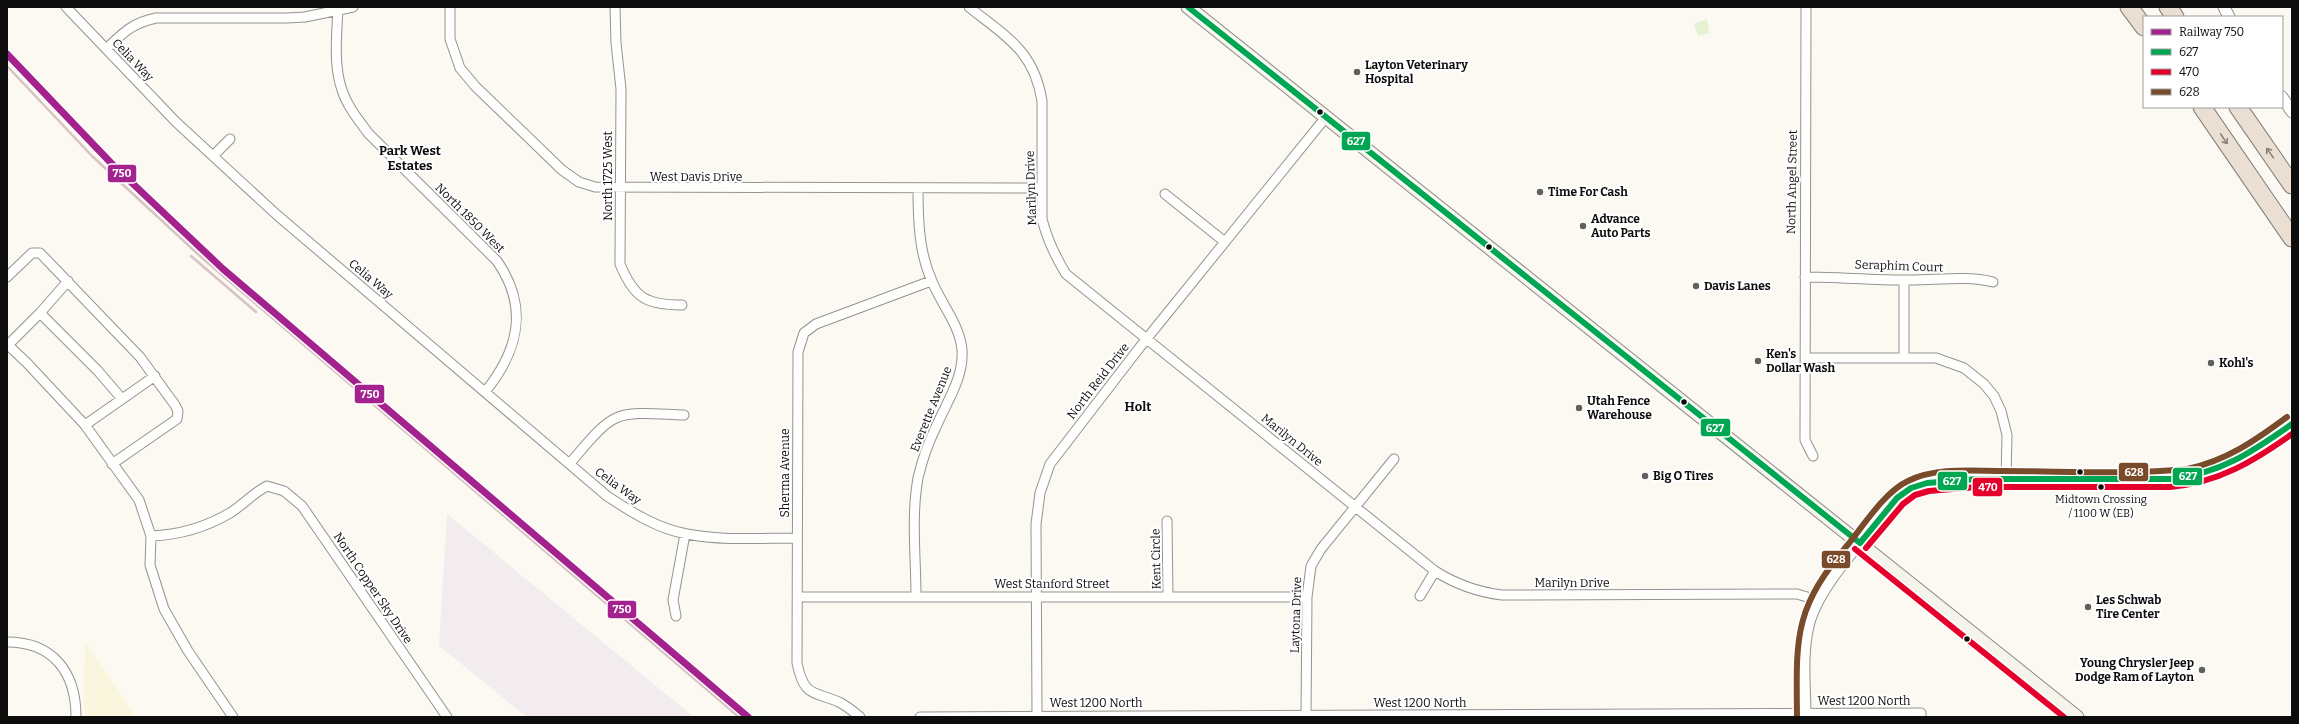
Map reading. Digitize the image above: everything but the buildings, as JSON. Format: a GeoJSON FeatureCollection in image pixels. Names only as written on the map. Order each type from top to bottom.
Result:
{"type":"FeatureCollection","features":[{"type":"Feature","properties":{"kind":"highway"},"geometry":{"type":"LineString","coordinates":[[2129,7],[2143,26]]}},
{"type":"Feature","properties":{"kind":"highway"},"geometry":{"type":"LineString","coordinates":[[2168,7],[2174,16]]}},
{"type":"Feature","properties":{"kind":"highway"},"geometry":{"type":"LineString","coordinates":[[2203,108],[2292,238]]}},
{"type":"Feature","properties":{"kind":"highway"},"geometry":{"type":"LineString","coordinates":[[2239,108],[2292,185]]}},
{"type":"Feature","properties":{"kind":"main road"},"geometry":{"type":"LineString","coordinates":[[1188,7],[2077,717]]}},
{"type":"Feature","properties":{"kind":"street","name":"Celia Way"},"geometry":{"type":"LineString","coordinates":[[66,7],[176,122],[277,215],[607,496],[634,513],[663,527],[685,534],[718,539],[797,538]]}},
{"type":"Feature","properties":{"kind":"street"},"geometry":{"type":"LineString","coordinates":[[106,49],[139,21],[156,18],[287,18],[353,7]]}},
{"type":"Feature","properties":{"kind":"street","name":"West Davis Drive"},"geometry":{"type":"LineString","coordinates":[[450,7],[450,39],[460,68],[475,86],[562,170],[579,182],[595,188],[1042,188]]}},
{"type":"Feature","properties":{"kind":"street","name":"North 1725 West"},"geometry":{"type":"LineString","coordinates":[[615,7],[616,43],[621,89],[620,264],[628,283],[641,297],[661,305],[682,305]]}},
{"type":"Feature","properties":{"kind":"street","name":"Marilyn Drive"},"geometry":{"type":"LineString","coordinates":[[969,7],[1025,53],[1033,67],[1042,101],[1042,219],[1046,236],[1066,274],[1355,505],[1435,571],[1452,582],[1477,592],[1502,595],[1797,594],[1817,600]]}},
{"type":"Feature","properties":{"kind":"street","name":"North Angel Street"},"geometry":{"type":"LineString","coordinates":[[1806,7],[1804,277],[1805,440],[1813,456]]}},
{"type":"Feature","properties":{"kind":"street"},"geometry":{"type":"LineString","coordinates":[[2224,7],[2228,16]]}},
{"type":"Feature","properties":{"kind":"street","name":"North 1850 West"},"geometry":{"type":"LineString","coordinates":[[338,9],[337,64],[341,90],[352,112],[368,132],[497,261],[508,278],[516,299],[514,341],[506,362],[485,392]]}},
{"type":"Feature","properties":{"kind":"street"},"geometry":{"type":"LineString","coordinates":[[2283,98],[2292,112]]}},
{"type":"Feature","properties":{"kind":"street","name":"North Reid Drive"},"geometry":{"type":"LineString","coordinates":[[1037,715],[1036,524],[1040,493],[1050,464],[1146,339],[1326,117]]}},
{"type":"Feature","properties":{"kind":"street"},"geometry":{"type":"LineString","coordinates":[[213,156],[230,139]]}},
{"type":"Feature","properties":{"kind":"street","name":"Everette Avenue"},"geometry":{"type":"LineString","coordinates":[[916,596],[915,506],[918,478],[935,428],[957,382],[961,368],[962,350],[958,333],[931,281],[924,257],[920,232],[918,189]]}},
{"type":"Feature","properties":{"kind":"street"},"geometry":{"type":"LineString","coordinates":[[1166,194],[1225,242]]}},
{"type":"Feature","properties":{"kind":"street"},"geometry":{"type":"LineString","coordinates":[[7,277],[32,253],[40,253],[140,357],[155,376],[178,411],[177,419],[112,464]]}},
{"type":"Feature","properties":{"kind":"street","name":"Seraphim Court"},"geometry":{"type":"LineString","coordinates":[[1804,277],[1835,276],[1904,280],[1976,279],[1993,282]]}},
{"type":"Feature","properties":{"kind":"street"},"geometry":{"type":"LineString","coordinates":[[1904,280],[1904,358]]}},
{"type":"Feature","properties":{"kind":"street"},"geometry":{"type":"LineString","coordinates":[[68,281],[40,313],[7,344],[85,425],[139,500],[151,536],[150,565],[164,609],[188,652],[234,717]]}},
{"type":"Feature","properties":{"kind":"street","name":"Sherma Avenue"},"geometry":{"type":"LineString","coordinates":[[860,717],[840,703],[810,692],[800,679],[797,663],[798,352],[804,333],[816,324],[931,281]]}},
{"type":"Feature","properties":{"kind":"street"},"geometry":{"type":"LineString","coordinates":[[40,313],[98,371],[122,399]]}},
{"type":"Feature","properties":{"kind":"street"},"geometry":{"type":"LineString","coordinates":[[1805,358],[1936,358],[1964,368],[1984,384],[1994,396],[2001,411],[2007,435],[2006,479]]}},
{"type":"Feature","properties":{"kind":"street"},"geometry":{"type":"LineString","coordinates":[[85,425],[155,376]]}},
{"type":"Feature","properties":{"kind":"street"},"geometry":{"type":"LineString","coordinates":[[570,464],[606,424],[615,418],[624,415],[684,415]]}},
{"type":"Feature","properties":{"kind":"street"},"geometry":{"type":"LineString","coordinates":[[1804,715],[1806,634],[1817,600],[1893,502],[1911,488],[1936,481],[2006,479],[2164,479],[2198,476],[2220,470],[2241,460],[2292,424]]}},
{"type":"Feature","properties":{"kind":"street","name":"Laytona Drive"},"geometry":{"type":"LineString","coordinates":[[1306,716],[1306,597],[1311,566],[1321,549],[1355,505],[1394,459]]}},
{"type":"Feature","properties":{"kind":"street","name":"North Copper Sky Drive"},"geometry":{"type":"LineString","coordinates":[[151,536],[174,535],[206,525],[231,512],[253,494],[267,486],[284,491],[302,506],[447,717]]}},
{"type":"Feature","properties":{"kind":"street","name":"Kent Circle"},"geometry":{"type":"LineString","coordinates":[[1167,521],[1168,596]]}},
{"type":"Feature","properties":{"kind":"street"},"geometry":{"type":"LineString","coordinates":[[676,616],[674,600],[685,534]]}},
{"type":"Feature","properties":{"kind":"street"},"geometry":{"type":"LineString","coordinates":[[1420,596],[1435,571]]}},
{"type":"Feature","properties":{"kind":"street","name":"West Stanford Street"},"geometry":{"type":"LineString","coordinates":[[798,597],[1306,597]]}},
{"type":"Feature","properties":{"kind":"street"},"geometry":{"type":"LineString","coordinates":[[7,642],[23,642],[46,651],[62,664],[73,686],[76,717]]}},
{"type":"Feature","properties":{"kind":"street","name":"West 1200 North"},"geometry":{"type":"LineString","coordinates":[[920,717],[1037,715],[1921,715]]}},
{"type":"Feature","properties":{"kind":"shaded area"},"geometry":{"type":"Polygon","coordinates":[[[447,514],[694,717],[527,717],[439,646],[447,514]]]}},
{"type":"Feature","properties":{"kind":"shaded area"},"geometry":{"type":"Polygon","coordinates":[[[85,641],[136,717],[84,717],[85,641]]]}},
{"type":"Feature","properties":{"kind":"green space"},"geometry":{"type":"Polygon","coordinates":[[[1707,19],[1709,33],[1698,36],[1694,24],[1707,19]]]}},
{"type":"Feature","properties":{"kind":"railway"},"geometry":{"type":"LineString","coordinates":[[7,66],[92,156],[201,257],[739,717]]}},
{"type":"Feature","properties":{"kind":"railway"},"geometry":{"type":"LineString","coordinates":[[191,256],[256,312]]}},
{"type":"Feature","properties":{"kind":"rail line","name":"750"},"geometry":{"type":"LineString","coordinates":[[7,54],[112,164],[223,269],[748,717]]}},
{"type":"Feature","properties":{"kind":"transit line","name":"627"},"geometry":{"type":"LineString","coordinates":[[1188,7],[1860,543]]}},
{"type":"Feature","properties":{"kind":"transit line","name":"628"},"geometry":{"type":"LineString","coordinates":[[1797,717],[1797,664],[1799,643],[1802,623],[1808,604],[1832,565],[1876,508],[1892,492],[1908,481],[1930,474],[1967,470],[2141,472],[2187,469],[2215,461],[2240,449],[2287,417]]}},
{"type":"Feature","properties":{"kind":"transit line","name":"627"},"geometry":{"type":"LineString","coordinates":[[1860,543],[1897,498],[1911,488],[1927,483],[1977,479],[2170,479],[2205,472],[2220,467],[2263,444],[2292,424]]}},
{"type":"Feature","properties":{"kind":"transit line","name":"470"},"geometry":{"type":"LineString","coordinates":[[1866,548],[1903,504],[1915,495],[1929,491],[1977,487],[2170,487],[2187,485],[2220,476],[2235,469],[2264,453],[2292,434]]}},
{"type":"Feature","properties":{"kind":"transit line","name":"470"},"geometry":{"type":"LineString","coordinates":[[1855,549],[2064,717]]}},
{"type":"Feature","properties":{"kind":"place","name":"Layton Veterinary Hospital"},"geometry":{"type":"Point","coordinates":[1357,72]}},
{"type":"Feature","properties":{"kind":"place","name":"Time For Cash"},"geometry":{"type":"Point","coordinates":[1540,192]}},
{"type":"Feature","properties":{"kind":"place","name":"Advance Auto Parts"},"geometry":{"type":"Point","coordinates":[1583,226]}},
{"type":"Feature","properties":{"kind":"place","name":"Davis Lanes"},"geometry":{"type":"Point","coordinates":[1696,286]}},
{"type":"Feature","properties":{"kind":"place","name":"Ken's Dollar Wash"},"geometry":{"type":"Point","coordinates":[1758,361]}},
{"type":"Feature","properties":{"kind":"place","name":"Kohl's"},"geometry":{"type":"Point","coordinates":[2211,363]}},
{"type":"Feature","properties":{"kind":"place","name":"Utah Fence Warehouse"},"geometry":{"type":"Point","coordinates":[1579,408]}},
{"type":"Feature","properties":{"kind":"place","name":"Big O Tires"},"geometry":{"type":"Point","coordinates":[1645,476]}},
{"type":"Feature","properties":{"kind":"place","name":"Midtown Crossing / 1100 W (EB)"},"geometry":{"type":"Point","coordinates":[2101,487]}},
{"type":"Feature","properties":{"kind":"place","name":"Les Schwab Tire Center"},"geometry":{"type":"Point","coordinates":[2088,607]}},
{"type":"Feature","properties":{"kind":"place","name":"Young Chrysler Jeep Dodge Ram of Layton"},"geometry":{"type":"Point","coordinates":[2202,670]}},
{"type":"Feature","properties":{"kind":"district","name":"Park West Estates"},"geometry":{"type":"Point","coordinates":[410,158]}},
{"type":"Feature","properties":{"kind":"district","name":"Holt"},"geometry":{"type":"Point","coordinates":[1138,406]}}]}
